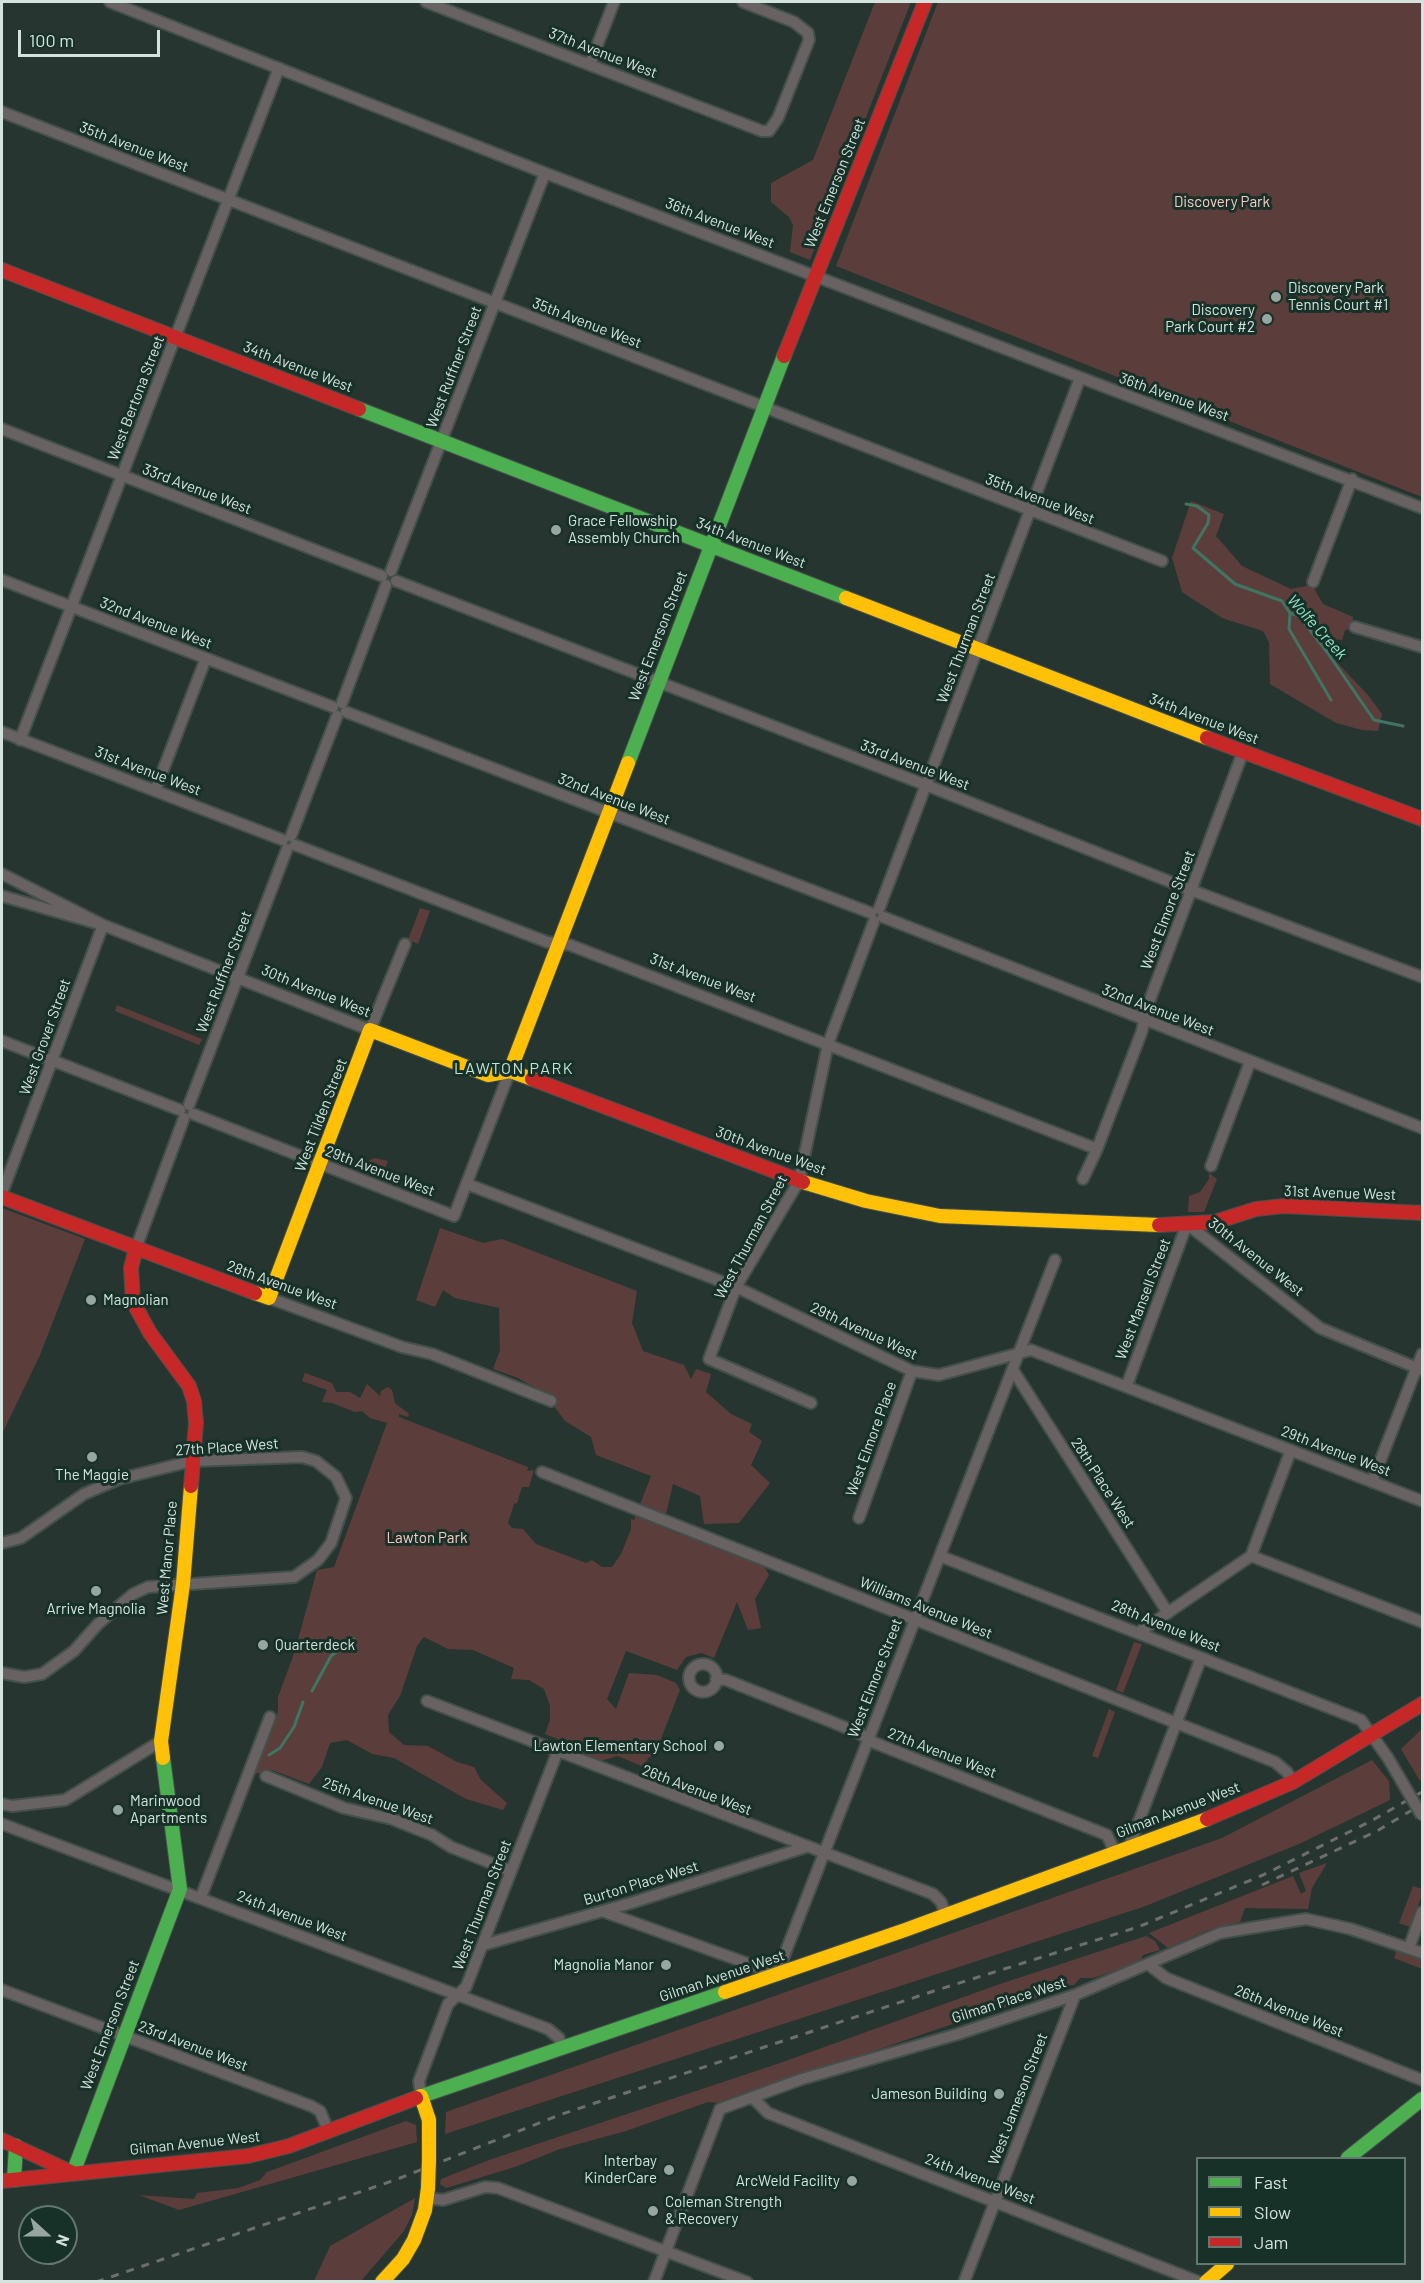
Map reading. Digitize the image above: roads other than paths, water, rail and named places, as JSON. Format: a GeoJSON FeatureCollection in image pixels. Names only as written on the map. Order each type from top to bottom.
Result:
{"type":"FeatureCollection","features":[{"type":"Feature","properties":{"kind":"street","name":"36th Avenue West"},"geometry":{"type":"LineString","coordinates":[[110,2],[545,173],[1080,378],[1352,479],[1422,508]]}},
{"type":"Feature","properties":{"kind":"street","name":"37th Avenue West"},"geometry":{"type":"LineString","coordinates":[[426,2],[762,131],[770,131],[778,118],[809,40],[802,27],[743,2]]}},
{"type":"Feature","properties":{"kind":"street"},"geometry":{"type":"LineString","coordinates":[[590,64],[614,2]]}},
{"type":"Feature","properties":{"kind":"street","name":"West Emerson Street"},"geometry":{"type":"LineString","coordinates":[[454,1216],[711,545],[925,2]]}},
{"type":"Feature","properties":{"kind":"street","name":"West Bertona Street"},"geometry":{"type":"LineString","coordinates":[[20,740],[279,68]]}},
{"type":"Feature","properties":{"kind":"street","name":"35th Avenue West"},"geometry":{"type":"LineString","coordinates":[[2,112],[1162,561]]}},
{"type":"Feature","properties":{"kind":"street","name":"West Ruffner Street"},"geometry":{"type":"LineString","coordinates":[[136,1248],[545,173]]}},
{"type":"Feature","properties":{"kind":"street","name":"34th Avenue West"},"geometry":{"type":"LineString","coordinates":[[2,270],[1243,752],[1422,819]]}},
{"type":"Feature","properties":{"kind":"street","name":"West Thurman Street"},"geometry":{"type":"LineString","coordinates":[[811,1402],[709,1359],[736,1287],[799,1181],[828,1044],[1080,378]]}},
{"type":"Feature","properties":{"kind":"street","name":"33rd Avenue West"},"geometry":{"type":"LineString","coordinates":[[2,429],[926,785],[1191,890],[1422,977]]}},
{"type":"Feature","properties":{"kind":"street"},"geometry":{"type":"LineString","coordinates":[[1313,582],[1352,479]]}},
{"type":"Feature","properties":{"kind":"street","name":"32nd Avenue West"},"geometry":{"type":"LineString","coordinates":[[2,580],[877,915],[1422,1128]]}},
{"type":"Feature","properties":{"kind":"street"},"geometry":{"type":"LineString","coordinates":[[1354,627],[1422,647]]}},
{"type":"Feature","properties":{"kind":"street"},"geometry":{"type":"LineString","coordinates":[[155,791],[206,658]]}},
{"type":"Feature","properties":{"kind":"street","name":"31st Avenue West"},"geometry":{"type":"LineString","coordinates":[[2,732],[547,942],[570,945],[1097,1149]]}},
{"type":"Feature","properties":{"kind":"street","name":"West Elmore Street"},"geometry":{"type":"LineString","coordinates":[[1083,1179],[1097,1149],[1243,752]]}},
{"type":"Feature","properties":{"kind":"street","name":"30th Avenue West"},"geometry":{"type":"LineString","coordinates":[[2,874],[103,925],[488,1075],[510,1071],[799,1181],[866,1201],[940,1216],[1026,1221],[1187,1224],[1320,1328],[1420,1369]]}},
{"type":"Feature","properties":{"kind":"street","name":"30th Avenue West"},"geometry":{"type":"LineString","coordinates":[[2,896],[103,925]]}},
{"type":"Feature","properties":{"kind":"street","name":"West Grover Street"},"geometry":{"type":"LineString","coordinates":[[2,1195],[103,925]]}},
{"type":"Feature","properties":{"kind":"street","name":"West Tilden Street"},"geometry":{"type":"LineString","coordinates":[[269,1298],[370,1030],[405,944]]}},
{"type":"Feature","properties":{"kind":"street","name":"29th Avenue West"},"geometry":{"type":"LineString","coordinates":[[2,1041],[454,1216]]}},
{"type":"Feature","properties":{"kind":"street"},"geometry":{"type":"LineString","coordinates":[[1211,1166],[1250,1062]]}},
{"type":"Feature","properties":{"kind":"street","name":"29th Avenue West"},"geometry":{"type":"LineString","coordinates":[[467,1184],[736,1287],[912,1371],[939,1375],[1031,1350],[1127,1385],[1422,1501]]}},
{"type":"Feature","properties":{"kind":"street","name":"28th Avenue West"},"geometry":{"type":"LineString","coordinates":[[2,1195],[269,1298],[402,1347],[432,1354],[551,1401]]}},
{"type":"Feature","properties":{"kind":"street","name":"31st Avenue West"},"geometry":{"type":"LineString","coordinates":[[1187,1224],[1215,1222],[1256,1209],[1284,1206],[1422,1213]]}},
{"type":"Feature","properties":{"kind":"street","name":"West Mansell Street"},"geometry":{"type":"LineString","coordinates":[[1127,1385],[1187,1224]]}},
{"type":"Feature","properties":{"kind":"street","name":"West Manor Place"},"geometry":{"type":"LineString","coordinates":[[136,1248],[131,1268],[133,1302],[150,1334],[183,1375],[194,1401],[196,1423],[183,1584],[161,1741],[180,1889]]}},
{"type":"Feature","properties":{"kind":"street","name":"West Elmore Street"},"geometry":{"type":"LineString","coordinates":[[777,1974],[1055,1260]]}},
{"type":"Feature","properties":{"kind":"street"},"geometry":{"type":"LineString","coordinates":[[1372,1482],[1420,1369],[1422,1354]]}},
{"type":"Feature","properties":{"kind":"street","name":"28th Place West"},"geometry":{"type":"LineString","coordinates":[[1013,1370],[1168,1613]]}},
{"type":"Feature","properties":{"kind":"street","name":"West Elmore Place"},"geometry":{"type":"LineString","coordinates":[[859,1518],[912,1371]]}},
{"type":"Feature","properties":{"kind":"street"},"geometry":{"type":"LineString","coordinates":[[1138,1633],[1251,1556],[1291,1450]]}},
{"type":"Feature","properties":{"kind":"street","name":"27th Place West"},"geometry":{"type":"LineString","coordinates":[[2,1543],[21,1538],[54,1512],[93,1490],[153,1469],[192,1461],[302,1457],[316,1461],[336,1477],[346,1498],[331,1543],[309,1568],[294,1576],[183,1584]]}},
{"type":"Feature","properties":{"kind":"street","name":"Williams Avenue West"},"geometry":{"type":"LineString","coordinates":[[542,1472],[1275,1762],[1287,1772],[1293,1782]]}},
{"type":"Feature","properties":{"kind":"street","name":"28th Avenue West"},"geometry":{"type":"LineString","coordinates":[[940,1556],[1361,1720],[1374,1735],[1422,1816]]}},
{"type":"Feature","properties":{"kind":"street"},"geometry":{"type":"LineString","coordinates":[[1251,1556],[1422,1622]]}},
{"type":"Feature","properties":{"kind":"street"},"geometry":{"type":"LineString","coordinates":[[2,1673],[24,1677],[42,1674],[74,1651],[98,1624],[133,1594],[148,1587],[183,1584]]}},
{"type":"Feature","properties":{"kind":"street"},"geometry":{"type":"LineString","coordinates":[[1129,1847],[1201,1658]]}},
{"type":"Feature","properties":{"kind":"street","name":"27th Avenue West"},"geometry":{"type":"LineString","coordinates":[[716,1679],[758,1693],[1107,1835],[1115,1852]]}},
{"type":"Feature","properties":{"kind":"street","name":"26th Avenue West"},"geometry":{"type":"LineString","coordinates":[[427,1701],[557,1753],[933,1894],[941,1902],[946,1915]]}},
{"type":"Feature","properties":{"kind":"street","name":"Gilman Avenue West"},"geometry":{"type":"LineString","coordinates":[[8,2180],[248,2156],[289,2146],[422,2096],[946,1915],[1215,1816],[1293,1782],[1422,1704]]}},
{"type":"Feature","properties":{"kind":"street"},"geometry":{"type":"LineString","coordinates":[[201,1897],[270,1717]]}},
{"type":"Feature","properties":{"kind":"street"},"geometry":{"type":"LineString","coordinates":[[2,1804],[12,1806],[65,1800],[161,1741]]}},
{"type":"Feature","properties":{"kind":"street","name":"West Thurman Street"},"geometry":{"type":"LineString","coordinates":[[422,2096],[419,2081],[448,2004],[466,1987],[557,1753]]}},
{"type":"Feature","properties":{"kind":"street","name":"25th Avenue West"},"geometry":{"type":"LineString","coordinates":[[266,1776],[345,1808],[392,1819],[432,1835],[451,1847],[512,1871]]}},
{"type":"Feature","properties":{"kind":"street","name":"24th Avenue West"},"geometry":{"type":"LineString","coordinates":[[2,1824],[180,1889],[548,2030],[559,2038],[562,2048]]}},
{"type":"Feature","properties":{"kind":"street","name":"Burton Place West"},"geometry":{"type":"LineString","coordinates":[[483,1945],[602,1911],[806,1847]]}},
{"type":"Feature","properties":{"kind":"street","name":"West Emerson Street"},"geometry":{"type":"LineString","coordinates":[[73,2173],[180,1889]]}},
{"type":"Feature","properties":{"kind":"street"},"geometry":{"type":"LineString","coordinates":[[602,1911],[777,1974]]}},
{"type":"Feature","properties":{"kind":"street"},"geometry":{"type":"LineString","coordinates":[[1422,1912],[1409,1948],[1422,1953]]}},
{"type":"Feature","properties":{"kind":"street","name":"Gilman Place West"},"geometry":{"type":"LineString","coordinates":[[665,2250],[720,2109],[754,2099],[802,2079],[958,2034],[1075,1995],[1220,1933],[1306,1919],[1351,1929],[1409,1948]]}},
{"type":"Feature","properties":{"kind":"street","name":"26th Avenue West"},"geometry":{"type":"LineString","coordinates":[[1148,1965],[1166,1978],[1422,2080]]}},
{"type":"Feature","properties":{"kind":"street","name":"23rd Avenue West"},"geometry":{"type":"LineString","coordinates":[[2,1990],[311,2106],[320,2111],[328,2130]]}},
{"type":"Feature","properties":{"kind":"street","name":"West Jameson Street"},"geometry":{"type":"LineString","coordinates":[[964,2282],[1075,1995]]}},
{"type":"Feature","properties":{"kind":"street"},"geometry":{"type":"LineString","coordinates":[[382,2282],[403,2259],[414,2240],[428,2193],[429,2120],[422,2096]]}},
{"type":"Feature","properties":{"kind":"street","name":"24th Avenue West"},"geometry":{"type":"LineString","coordinates":[[754,2099],[768,2113],[1199,2282]]}},
{"type":"Feature","properties":{"kind":"street"},"geometry":{"type":"LineString","coordinates":[[1349,2157],[1422,2099]]}},
{"type":"Feature","properties":{"kind":"street"},"geometry":{"type":"LineString","coordinates":[[2,2140],[73,2173]]}},
{"type":"Feature","properties":{"kind":"street"},"geometry":{"type":"LineString","coordinates":[[8,2180],[16,2146]]}},
{"type":"Feature","properties":{"kind":"street"},"geometry":{"type":"LineString","coordinates":[[428,2193],[443,2200],[485,2187],[498,2188],[747,2282]]}},
{"type":"Feature","properties":{"kind":"street"},"geometry":{"type":"LineString","coordinates":[[654,2282],[665,2250]]}},
{"type":"Feature","properties":{"kind":"street"},"geometry":{"type":"LineString","coordinates":[[1206,2282],[1226,2265]]}},
{"type":"Feature","properties":{"kind":"waterway","name":"Wolfe Creek"},"geometry":{"type":"LineString","coordinates":[[1186,504],[1197,506],[1209,515],[1208,523],[1193,548],[1235,584],[1282,601],[1290,613],[1299,616],[1327,652],[1374,720],[1403,726]]}},
{"type":"Feature","properties":{"kind":"waterway"},"geometry":{"type":"LineString","coordinates":[[1290,613],[1289,629],[1331,700]]}},
{"type":"Feature","properties":{"kind":"waterway"},"geometry":{"type":"LineString","coordinates":[[312,1691],[331,1656],[354,1639]]}},
{"type":"Feature","properties":{"kind":"waterway"},"geometry":{"type":"LineString","coordinates":[[269,1755],[280,1748],[294,1727],[303,1702]]}},
{"type":"Feature","properties":{"kind":"railway"},"geometry":{"type":"LineString","coordinates":[[96,2282],[395,2180],[562,2114],[937,1990],[1138,1927],[1263,1875],[1371,1821],[1422,1792]]}},
{"type":"Feature","properties":{"kind":"railway"},"geometry":{"type":"LineString","coordinates":[[1262,1885],[1377,1831],[1422,1804]]}},
{"type":"Feature","properties":{"kind":"place","name":"Discovery Park Tennis Court #1"},"geometry":{"type":"Point","coordinates":[1276,297]}},
{"type":"Feature","properties":{"kind":"place","name":"Discovery Park Court #2"},"geometry":{"type":"Point","coordinates":[1267,319]}},
{"type":"Feature","properties":{"kind":"place","name":"Grace Fellowship Assembly Church"},"geometry":{"type":"Point","coordinates":[556,530]}},
{"type":"Feature","properties":{"kind":"place","name":"Magnolian"},"geometry":{"type":"Point","coordinates":[91,1300]}},
{"type":"Feature","properties":{"kind":"place","name":"The Maggie"},"geometry":{"type":"Point","coordinates":[92,1457]}},
{"type":"Feature","properties":{"kind":"place","name":"Arrive Magnolia"},"geometry":{"type":"Point","coordinates":[96,1591]}},
{"type":"Feature","properties":{"kind":"place","name":"Quarterdeck"},"geometry":{"type":"Point","coordinates":[263,1645]}},
{"type":"Feature","properties":{"kind":"place","name":"Lawton Elementary School"},"geometry":{"type":"Point","coordinates":[719,1746]}},
{"type":"Feature","properties":{"kind":"place","name":"Marinwood Apartments"},"geometry":{"type":"Point","coordinates":[118,1810]}},
{"type":"Feature","properties":{"kind":"place","name":"Magnolia Manor"},"geometry":{"type":"Point","coordinates":[666,1965]}},
{"type":"Feature","properties":{"kind":"place","name":"Jameson Building"},"geometry":{"type":"Point","coordinates":[999,2094]}},
{"type":"Feature","properties":{"kind":"place","name":"Interbay KinderCare"},"geometry":{"type":"Point","coordinates":[669,2170]}},
{"type":"Feature","properties":{"kind":"place","name":"ArcWeld Facility"},"geometry":{"type":"Point","coordinates":[852,2181]}},
{"type":"Feature","properties":{"kind":"place","name":"Coleman Strength & Recovery"},"geometry":{"type":"Point","coordinates":[653,2211]}},
{"type":"Feature","properties":{"kind":"district","name":"LAWTON PARK"},"geometry":{"type":"Point","coordinates":[514,1069]}},
{"type":"Feature","properties":{"kind":"park label","name":"Discovery Park"},"geometry":{"type":"Point","coordinates":[1222,202]}},
{"type":"Feature","properties":{"kind":"park label","name":"Lawton Park"},"geometry":{"type":"Point","coordinates":[427,1538]}}]}
